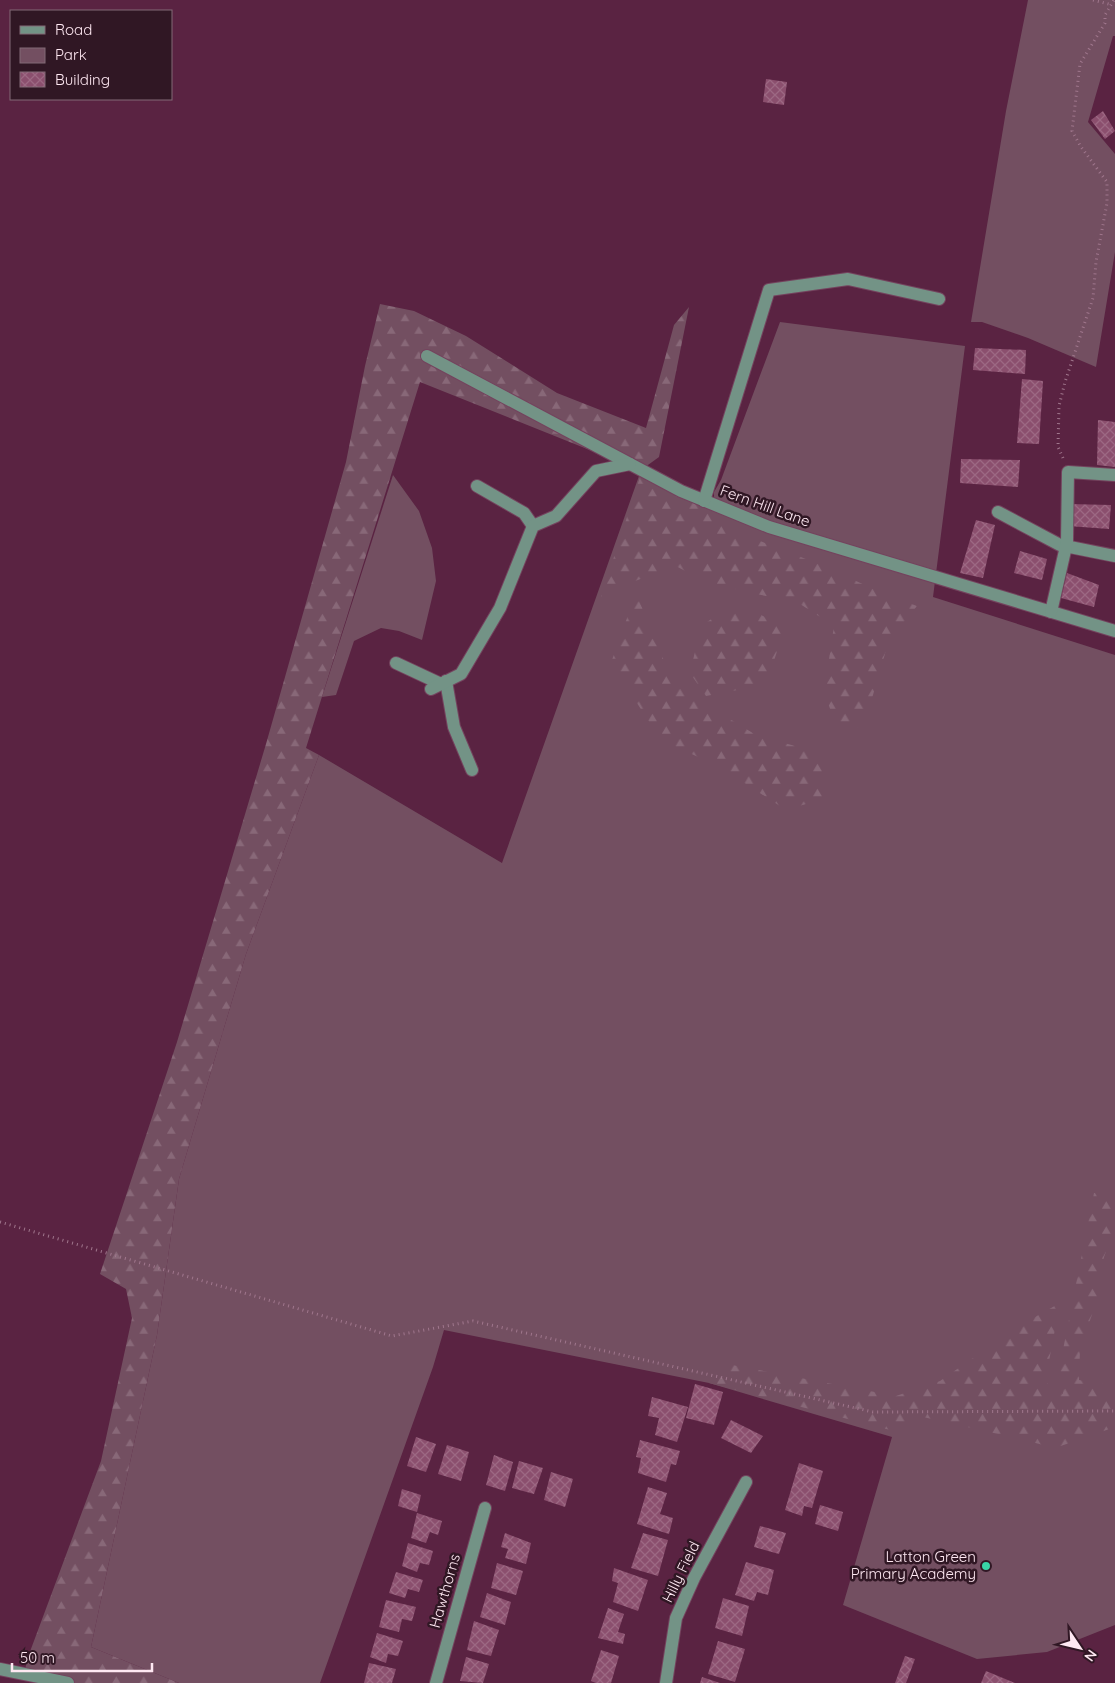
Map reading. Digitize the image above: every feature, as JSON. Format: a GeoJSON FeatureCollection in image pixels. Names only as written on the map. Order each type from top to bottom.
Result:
{"type":"FeatureCollection","features":[{"type":"Feature","properties":{"kind":"street"},"geometry":{"type":"LineString","coordinates":[[704,501],[769,290],[848,279],[938,299]]}},
{"type":"Feature","properties":{"kind":"street","name":"Fern Hill Lane"},"geometry":{"type":"LineString","coordinates":[[427,356],[630,464],[704,501],[769,527],[1115,631]]}},
{"type":"Feature","properties":{"kind":"street"},"geometry":{"type":"LineString","coordinates":[[440,685],[461,674],[500,608],[533,526],[556,516],[596,471],[630,464]]}},
{"type":"Feature","properties":{"kind":"street"},"geometry":{"type":"LineString","coordinates":[[1051,612],[1066,546],[1068,472],[1115,475]]}},
{"type":"Feature","properties":{"kind":"street"},"geometry":{"type":"LineString","coordinates":[[477,486],[524,513],[533,526]]}},
{"type":"Feature","properties":{"kind":"street"},"geometry":{"type":"LineString","coordinates":[[998,512],[1060,545],[1115,556]]}},
{"type":"Feature","properties":{"kind":"street"},"geometry":{"type":"LineString","coordinates":[[396,663],[440,685],[454,727],[472,770]]}},
{"type":"Feature","properties":{"kind":"street","name":"Hilly Field"},"geometry":{"type":"LineString","coordinates":[[666,1683],[676,1618],[694,1578],[746,1482]]}},
{"type":"Feature","properties":{"kind":"street","name":"Hawthorns"},"geometry":{"type":"LineString","coordinates":[[436,1683],[485,1508]]}},
{"type":"Feature","properties":{"kind":"street"},"geometry":{"type":"LineString","coordinates":[[0,1669],[68,1683]]}},
{"type":"Feature","properties":{"kind":"path"},"geometry":{"type":"LineString","coordinates":[[1093,0],[1112,5]]}},
{"type":"Feature","properties":{"kind":"path"},"geometry":{"type":"LineString","coordinates":[[1068,472],[1058,447],[1059,406],[1065,382],[1094,298],[1096,262],[1107,203],[1107,182],[1081,147],[1072,131],[1080,64],[1105,23],[1104,15],[1114,0]]}},
{"type":"Feature","properties":{"kind":"path"},"geometry":{"type":"LineString","coordinates":[[0,1222],[392,1336],[473,1321],[874,1412],[1115,1411]]}},
{"type":"Feature","properties":{"kind":"green space"},"geometry":{"type":"Polygon","coordinates":[[[1028,0],[1115,0],[1115,36],[1113,36],[1088,122],[1115,154],[1115,252],[1096,367],[1028,338],[982,322],[971,322],[1006,111],[1028,0]]]}},
{"type":"Feature","properties":{"kind":"green space"},"geometry":{"type":"Polygon","coordinates":[[[380,304],[414,311],[466,336],[557,393],[646,428],[674,325],[689,307],[659,457],[642,471],[420,382],[306,748],[319,755],[246,954],[179,1179],[157,1335],[91,1647],[179,1683],[71,1683],[24,1674],[28,1657],[101,1461],[132,1318],[126,1289],[100,1274],[177,1042],[266,744],[346,462],[365,366],[380,304]]]}},
{"type":"Feature","properties":{"kind":"green space"},"geometry":{"type":"Polygon","coordinates":[[[780,322],[965,346],[933,597],[1115,655],[1115,1625],[1047,1652],[977,1659],[843,1605],[892,1437],[709,1383],[444,1330],[433,1367],[320,1683],[179,1683],[91,1647],[157,1335],[179,1179],[246,954],[319,755],[502,863],[639,476],[635,471],[714,505],[714,492],[721,480],[780,322]]]}},
{"type":"Feature","properties":{"kind":"green space"},"geometry":{"type":"Polygon","coordinates":[[[642,471],[745,535],[917,606],[889,640],[868,712],[851,736],[837,728],[824,692],[834,626],[797,602],[704,581],[674,565],[633,582],[597,609],[642,471]]]}},
{"type":"Feature","properties":{"kind":"green space"},"geometry":{"type":"Polygon","coordinates":[[[393,475],[419,511],[432,548],[436,581],[422,640],[399,631],[381,628],[354,641],[336,695],[322,697],[393,475]]]}},
{"type":"Feature","properties":{"kind":"green space"},"geometry":{"type":"Polygon","coordinates":[[[636,593],[674,685],[756,735],[820,753],[826,798],[786,810],[720,767],[661,740],[620,677],[612,660],[636,593]]]}},
{"type":"Feature","properties":{"kind":"green space"},"geometry":{"type":"Polygon","coordinates":[[[728,608],[757,612],[784,630],[769,676],[743,689],[706,696],[690,673],[701,626],[728,608]]]}},
{"type":"Feature","properties":{"kind":"green space"},"geometry":{"type":"Polygon","coordinates":[[[1094,1193],[1115,1194],[1115,1227],[1104,1257],[1098,1298],[1080,1348],[1079,1380],[1115,1386],[1115,1427],[1055,1448],[923,1417],[894,1431],[709,1383],[727,1364],[896,1396],[940,1381],[1019,1326],[1060,1303],[1045,1382],[1063,1394],[1060,1365],[1094,1193]]]}},
{"type":"Feature","properties":{"kind":"building"},"geometry":{"type":"Polygon","coordinates":[[[766,79],[787,82],[784,105],[763,102],[766,79]]]}},
{"type":"Feature","properties":{"kind":"building"},"geometry":{"type":"Polygon","coordinates":[[[1103,111],[1115,131],[1105,139],[1091,120],[1103,111]]]}},
{"type":"Feature","properties":{"kind":"building"},"geometry":{"type":"Polygon","coordinates":[[[975,348],[1026,350],[1025,374],[973,370],[975,348]]]}},
{"type":"Feature","properties":{"kind":"building"},"geometry":{"type":"Polygon","coordinates":[[[1022,379],[1043,381],[1039,444],[1017,443],[1022,379]]]}},
{"type":"Feature","properties":{"kind":"building"},"geometry":{"type":"Polygon","coordinates":[[[1098,420],[1115,422],[1115,467],[1097,465],[1098,420]]]}},
{"type":"Feature","properties":{"kind":"building"},"geometry":{"type":"Polygon","coordinates":[[[961,459],[1020,460],[1018,487],[960,483],[961,459]]]}},
{"type":"Feature","properties":{"kind":"building"},"geometry":{"type":"Polygon","coordinates":[[[1068,504],[1111,505],[1109,529],[1068,526],[1068,504]]]}},
{"type":"Feature","properties":{"kind":"building"},"geometry":{"type":"Polygon","coordinates":[[[976,520],[995,525],[983,578],[960,573],[976,520]]]}},
{"type":"Feature","properties":{"kind":"building"},"geometry":{"type":"Polygon","coordinates":[[[1020,551],[1047,559],[1042,580],[1014,573],[1020,551]]]}},
{"type":"Feature","properties":{"kind":"building"},"geometry":{"type":"Polygon","coordinates":[[[1067,573],[1099,585],[1094,607],[1061,598],[1067,573]]]}},
{"type":"Feature","properties":{"kind":"building"},"geometry":{"type":"Polygon","coordinates":[[[695,1384],[723,1392],[714,1425],[686,1418],[695,1384]]]}},
{"type":"Feature","properties":{"kind":"building"},"geometry":{"type":"Polygon","coordinates":[[[652,1397],[688,1407],[677,1442],[655,1435],[659,1418],[648,1416],[652,1397]]]}},
{"type":"Feature","properties":{"kind":"building"},"geometry":{"type":"Polygon","coordinates":[[[731,1420],[763,1436],[751,1453],[721,1438],[731,1420]]]}},
{"type":"Feature","properties":{"kind":"building"},"geometry":{"type":"Polygon","coordinates":[[[416,1437],[436,1444],[426,1472],[407,1466],[416,1437]]]}},
{"type":"Feature","properties":{"kind":"building"},"geometry":{"type":"Polygon","coordinates":[[[640,1440],[680,1451],[676,1465],[671,1464],[666,1482],[638,1473],[641,1458],[636,1457],[640,1440]]]}},
{"type":"Feature","properties":{"kind":"building"},"geometry":{"type":"Polygon","coordinates":[[[447,1445],[469,1452],[461,1481],[438,1474],[447,1445]]]}},
{"type":"Feature","properties":{"kind":"building"},"geometry":{"type":"Polygon","coordinates":[[[494,1455],[513,1462],[505,1491],[486,1485],[494,1455]]]}},
{"type":"Feature","properties":{"kind":"building"},"geometry":{"type":"Polygon","coordinates":[[[519,1461],[543,1468],[534,1494],[512,1488],[519,1461]]]}},
{"type":"Feature","properties":{"kind":"building"},"geometry":{"type":"Polygon","coordinates":[[[799,1463],[823,1471],[812,1508],[804,1506],[802,1516],[785,1510],[799,1463]]]}},
{"type":"Feature","properties":{"kind":"building"},"geometry":{"type":"Polygon","coordinates":[[[551,1472],[573,1479],[565,1507],[544,1500],[551,1472]]]}},
{"type":"Feature","properties":{"kind":"building"},"geometry":{"type":"Polygon","coordinates":[[[648,1487],[667,1493],[660,1514],[673,1518],[669,1534],[637,1524],[648,1487]]]}},
{"type":"Feature","properties":{"kind":"building"},"geometry":{"type":"Polygon","coordinates":[[[402,1489],[421,1495],[417,1512],[398,1506],[402,1489]]]}},
{"type":"Feature","properties":{"kind":"building"},"geometry":{"type":"Polygon","coordinates":[[[820,1505],[843,1512],[838,1531],[815,1524],[820,1505]]]}},
{"type":"Feature","properties":{"kind":"building"},"geometry":{"type":"Polygon","coordinates":[[[417,1513],[442,1521],[438,1535],[430,1532],[426,1543],[411,1538],[417,1513]]]}},
{"type":"Feature","properties":{"kind":"building"},"geometry":{"type":"Polygon","coordinates":[[[760,1526],[786,1533],[779,1554],[754,1547],[760,1526]]]}},
{"type":"Feature","properties":{"kind":"building"},"geometry":{"type":"Polygon","coordinates":[[[505,1533],[531,1543],[526,1564],[505,1558],[508,1549],[501,1547],[505,1533]]]}},
{"type":"Feature","properties":{"kind":"building"},"geometry":{"type":"Polygon","coordinates":[[[643,1533],[668,1540],[658,1576],[631,1568],[643,1533]]]}},
{"type":"Feature","properties":{"kind":"building"},"geometry":{"type":"Polygon","coordinates":[[[408,1543],[433,1551],[429,1565],[420,1563],[417,1572],[402,1566],[408,1543]]]}},
{"type":"Feature","properties":{"kind":"building"},"geometry":{"type":"Polygon","coordinates":[[[746,1562],[774,1570],[768,1595],[757,1592],[754,1601],[735,1595],[746,1562]]]}},
{"type":"Feature","properties":{"kind":"building"},"geometry":{"type":"Polygon","coordinates":[[[497,1563],[523,1571],[516,1595],[491,1588],[497,1563]]]}},
{"type":"Feature","properties":{"kind":"building"},"geometry":{"type":"Polygon","coordinates":[[[614,1568],[648,1580],[638,1611],[613,1602],[618,1583],[612,1581],[614,1568]]]}},
{"type":"Feature","properties":{"kind":"building"},"geometry":{"type":"Polygon","coordinates":[[[396,1572],[423,1580],[419,1592],[408,1589],[405,1598],[389,1593],[396,1572]]]}},
{"type":"Feature","properties":{"kind":"building"},"geometry":{"type":"Polygon","coordinates":[[[487,1593],[511,1602],[505,1625],[480,1617],[487,1593]]]}},
{"type":"Feature","properties":{"kind":"building"},"geometry":{"type":"Polygon","coordinates":[[[723,1598],[749,1606],[742,1636],[715,1628],[723,1598]]]}},
{"type":"Feature","properties":{"kind":"building"},"geometry":{"type":"Polygon","coordinates":[[[386,1600],[416,1607],[412,1621],[402,1619],[399,1632],[379,1627],[386,1600]]]}},
{"type":"Feature","properties":{"kind":"building"},"geometry":{"type":"Polygon","coordinates":[[[608,1608],[624,1614],[618,1632],[625,1634],[623,1644],[598,1638],[608,1608]]]}},
{"type":"Feature","properties":{"kind":"building"},"geometry":{"type":"Polygon","coordinates":[[[474,1621],[499,1630],[491,1656],[467,1650],[474,1621]]]}},
{"type":"Feature","properties":{"kind":"building"},"geometry":{"type":"Polygon","coordinates":[[[377,1633],[403,1641],[398,1656],[388,1654],[386,1663],[370,1657],[377,1633]]]}},
{"type":"Feature","properties":{"kind":"building"},"geometry":{"type":"Polygon","coordinates":[[[718,1641],[745,1649],[735,1682],[708,1674],[718,1641]]]}},
{"type":"Feature","properties":{"kind":"building"},"geometry":{"type":"Polygon","coordinates":[[[601,1650],[619,1656],[611,1683],[591,1681],[601,1650]]]}},
{"type":"Feature","properties":{"kind":"building"},"geometry":{"type":"Polygon","coordinates":[[[905,1656],[915,1659],[906,1683],[895,1683],[905,1656]]]}},
{"type":"Feature","properties":{"kind":"building"},"geometry":{"type":"Polygon","coordinates":[[[466,1657],[489,1664],[483,1683],[460,1681],[466,1657]]]}},
{"type":"Feature","properties":{"kind":"building"},"geometry":{"type":"Polygon","coordinates":[[[369,1663],[396,1669],[392,1683],[364,1683],[369,1663]]]}},
{"type":"Feature","properties":{"kind":"building"},"geometry":{"type":"Polygon","coordinates":[[[986,1671],[1015,1683],[981,1683],[986,1671]]]}},
{"type":"Feature","properties":{"kind":"building"},"geometry":{"type":"Polygon","coordinates":[[[702,1677],[720,1683],[700,1683],[702,1677]]]}},
{"type":"Feature","properties":{"kind":"place","name":"Latton Green Primary Academy"},"geometry":{"type":"Point","coordinates":[986,1566]}}]}
